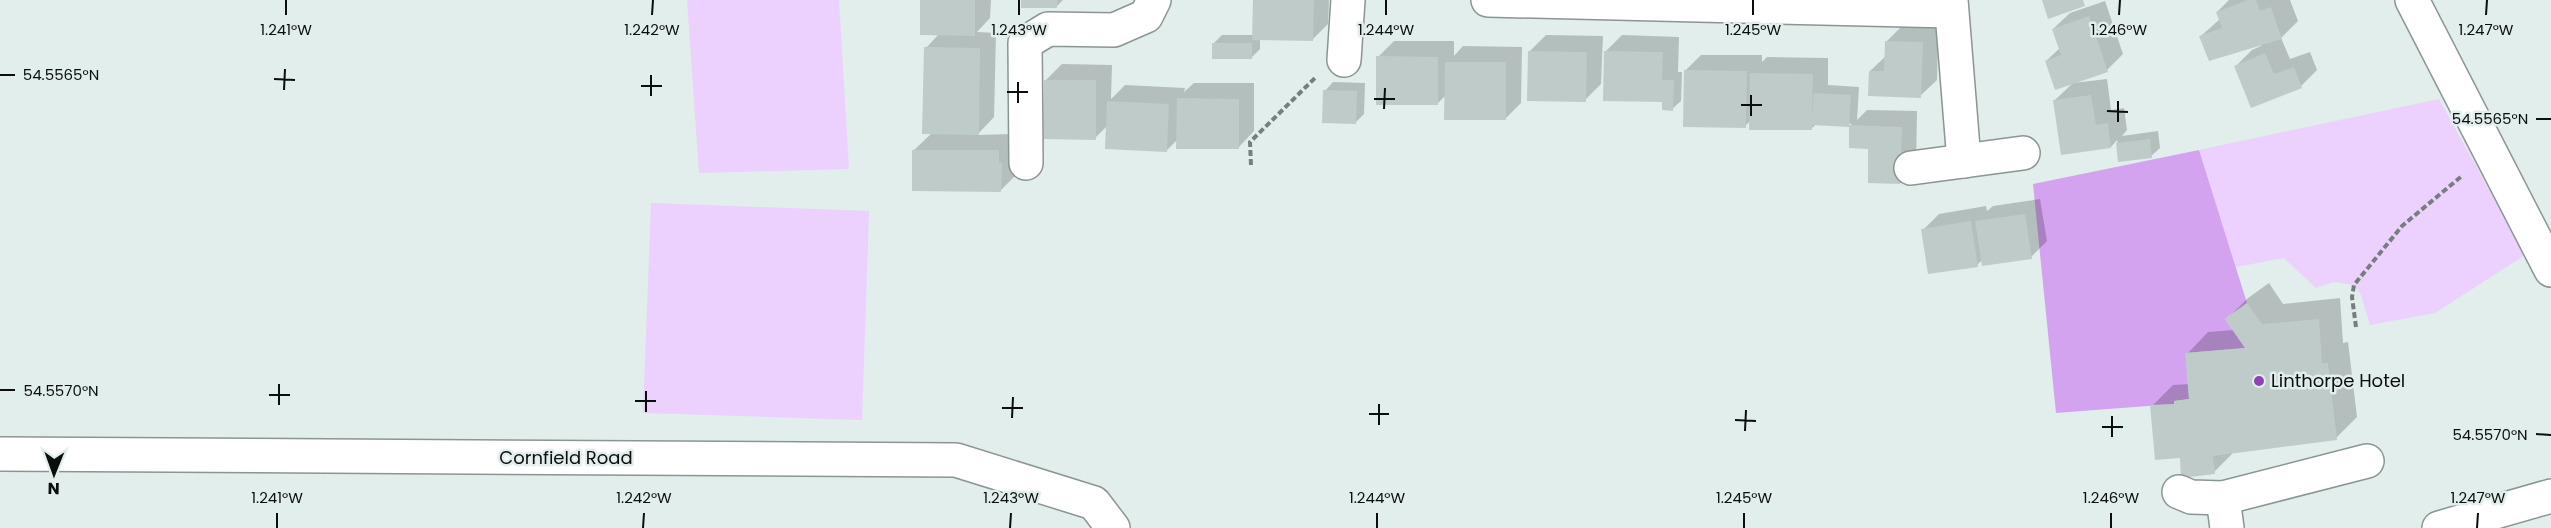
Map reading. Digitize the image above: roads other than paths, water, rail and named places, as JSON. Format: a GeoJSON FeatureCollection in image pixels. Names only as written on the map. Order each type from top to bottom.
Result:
{"type":"FeatureCollection","features":[{"type":"Feature","properties":{"kind":"street"},"geometry":{"type":"LineString","coordinates":[[1026,163],[1025,43],[1048,29],[1114,30],[1146,16],[1154,0]]}},
{"type":"Feature","properties":{"kind":"street"},"geometry":{"type":"LineString","coordinates":[[1344,60],[1348,0]]}},
{"type":"Feature","properties":{"kind":"street"},"geometry":{"type":"LineString","coordinates":[[1488,0],[1951,6],[1964,160]]}},
{"type":"Feature","properties":{"kind":"street"},"geometry":{"type":"LineString","coordinates":[[2412,0],[2551,270]]}},
{"type":"Feature","properties":{"kind":"street"},"geometry":{"type":"LineString","coordinates":[[1911,168],[2023,153]]}},
{"type":"Feature","properties":{"kind":"street","name":"Cornfield Road"},"geometry":{"type":"LineString","coordinates":[[0,454],[956,460],[1094,503],[1113,528]]}},
{"type":"Feature","properties":{"kind":"street"},"geometry":{"type":"LineString","coordinates":[[2179,492],[2225,513],[2367,461]]}},
{"type":"Feature","properties":{"kind":"street"},"geometry":{"type":"LineString","coordinates":[[2439,528],[2551,496]]}},
{"type":"Feature","properties":{"kind":"place","name":"Linthorpe Hotel"},"geometry":{"type":"Point","coordinates":[2259,381]}}]}
